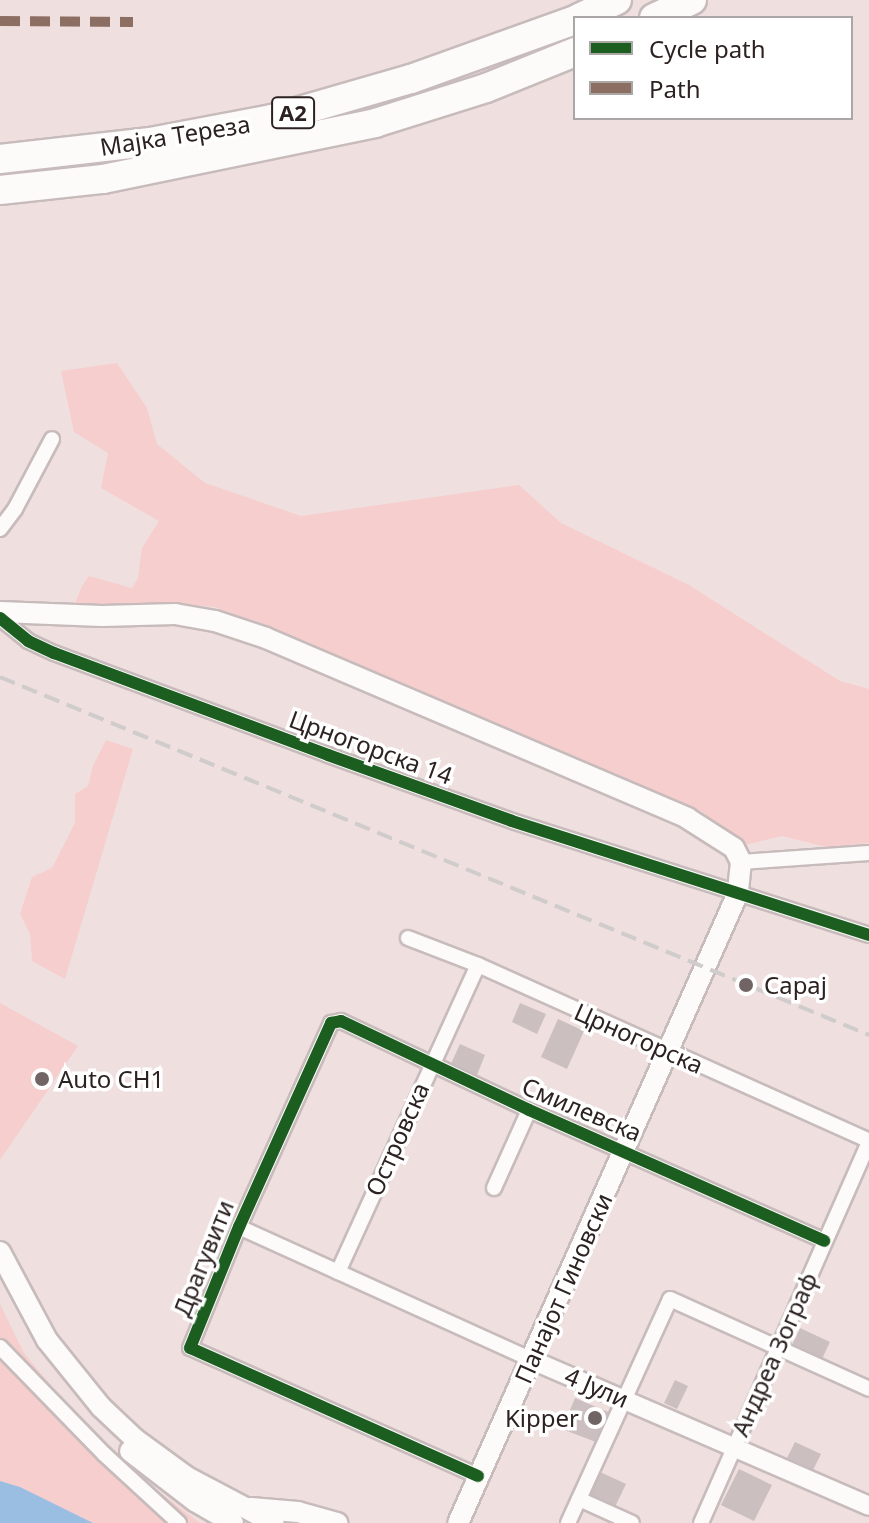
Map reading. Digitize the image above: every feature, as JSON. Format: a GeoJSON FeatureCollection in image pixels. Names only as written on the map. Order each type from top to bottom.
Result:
{"type":"FeatureCollection","features":[{"type":"Feature","properties":{"kind":"highway","name":"Мајка Тереза"},"geometry":{"type":"LineString","coordinates":[[583,16],[617,0]]}},
{"type":"Feature","properties":{"kind":"highway"},"geometry":{"type":"LineString","coordinates":[[658,16],[692,0]]}},
{"type":"Feature","properties":{"kind":"highway","name":"Мајка Тереза"},"geometry":{"type":"LineString","coordinates":[[0,159],[150,142],[272,119],[411,79],[573,20]]}},
{"type":"Feature","properties":{"kind":"highway","name":"Мајка Тереза"},"geometry":{"type":"LineString","coordinates":[[0,190],[103,179],[375,123],[486,88],[573,53]]}},
{"type":"Feature","properties":{"kind":"main road"},"geometry":{"type":"LineString","coordinates":[[0,612],[102,616],[175,614],[215,621],[266,638],[687,818],[734,848],[741,862]]}},
{"type":"Feature","properties":{"kind":"main road","name":"Панајот Гиновски"},"geometry":{"type":"LineString","coordinates":[[458,1523],[738,893],[741,862]]}},
{"type":"Feature","properties":{"kind":"main road"},"geometry":{"type":"LineString","coordinates":[[0,1252],[47,1340],[101,1407],[135,1439],[187,1477],[234,1519],[298,1512],[337,1523]]}},
{"type":"Feature","properties":{"kind":"main road"},"geometry":{"type":"LineString","coordinates":[[0,1282],[30,1337],[96,1420],[159,1475],[234,1519],[274,1523]]}},
{"type":"Feature","properties":{"kind":"street"},"geometry":{"type":"LineString","coordinates":[[2,524],[52,439]]}},
{"type":"Feature","properties":{"kind":"street","name":"Црногорска 14"},"geometry":{"type":"LineString","coordinates":[[0,618],[28,641],[91,668],[512,821],[869,935]]}},
{"type":"Feature","properties":{"kind":"street"},"geometry":{"type":"LineString","coordinates":[[741,862],[869,853]]}},
{"type":"Feature","properties":{"kind":"street","name":"Црногорска"},"geometry":{"type":"LineString","coordinates":[[408,938],[478,965],[869,1141]]}},
{"type":"Feature","properties":{"kind":"street","name":"Островска"},"geometry":{"type":"LineString","coordinates":[[338,1272],[478,965]]}},
{"type":"Feature","properties":{"kind":"street","name":"Смилевска"},"geometry":{"type":"LineString","coordinates":[[328,1030],[331,1023],[341,1021],[529,1110],[824,1241]]}},
{"type":"Feature","properties":{"kind":"street","name":"Драгувити"},"geometry":{"type":"LineString","coordinates":[[328,1030],[239,1227],[190,1348],[478,1476]]}},
{"type":"Feature","properties":{"kind":"street"},"geometry":{"type":"LineString","coordinates":[[494,1188],[529,1110]]}},
{"type":"Feature","properties":{"kind":"street","name":"Андреа Зограф"},"geometry":{"type":"LineString","coordinates":[[701,1523],[869,1141]]}},
{"type":"Feature","properties":{"kind":"street","name":"4 Јули"},"geometry":{"type":"LineString","coordinates":[[239,1227],[532,1360],[869,1506]]}},
{"type":"Feature","properties":{"kind":"street"},"geometry":{"type":"LineString","coordinates":[[568,1523],[670,1299],[869,1389]]}},
{"type":"Feature","properties":{"kind":"street"},"geometry":{"type":"LineString","coordinates":[[0,1347],[104,1454],[179,1523]]}},
{"type":"Feature","properties":{"kind":"street"},"geometry":{"type":"LineString","coordinates":[[579,1499],[632,1523]]}},
{"type":"Feature","properties":{"kind":"shaded area"},"geometry":{"type":"Polygon","coordinates":[[[117,363],[147,408],[157,444],[205,483],[301,516],[519,485],[561,523],[689,585],[840,681],[869,689],[869,843],[826,847],[782,836],[745,845],[701,811],[592,769],[490,722],[437,704],[215,607],[154,602],[74,607],[89,576],[132,588],[138,578],[142,548],[159,521],[101,488],[108,453],[74,432],[61,371],[117,363]]]}},
{"type":"Feature","properties":{"kind":"shaded area"},"geometry":{"type":"Polygon","coordinates":[[[106,740],[133,749],[65,979],[32,961],[30,934],[20,914],[32,877],[52,868],[75,823],[75,794],[88,786],[93,766],[106,740]]]}},
{"type":"Feature","properties":{"kind":"shaded area"},"geometry":{"type":"Polygon","coordinates":[[[0,1003],[78,1046],[0,1160],[0,1003]]]}},
{"type":"Feature","properties":{"kind":"shaded area"},"geometry":{"type":"Polygon","coordinates":[[[0,1304],[24,1353],[92,1435],[132,1471],[200,1523],[93,1523],[0,1481],[0,1304]]]}},
{"type":"Feature","properties":{"kind":"water"},"geometry":{"type":"Polygon","coordinates":[[[0,1481],[20,1487],[93,1523],[0,1523],[0,1481]]]}},
{"type":"Feature","properties":{"kind":"building"},"geometry":{"type":"Polygon","coordinates":[[[520,1003],[546,1014],[537,1034],[512,1022],[520,1003]]]}},
{"type":"Feature","properties":{"kind":"building"},"geometry":{"type":"Polygon","coordinates":[[[558,1019],[584,1031],[567,1069],[541,1057],[558,1019]]]}},
{"type":"Feature","properties":{"kind":"building"},"geometry":{"type":"Polygon","coordinates":[[[460,1044],[485,1055],[475,1080],[449,1068],[460,1044]]]}},
{"type":"Feature","properties":{"kind":"building"},"geometry":{"type":"Polygon","coordinates":[[[800,1328],[830,1342],[821,1361],[791,1347],[800,1328]]]}},
{"type":"Feature","properties":{"kind":"building"},"geometry":{"type":"Polygon","coordinates":[[[675,1380],[688,1386],[677,1409],[664,1403],[675,1380]]]}},
{"type":"Feature","properties":{"kind":"building"},"geometry":{"type":"Polygon","coordinates":[[[575,1398],[613,1414],[601,1444],[562,1429],[575,1398]]]}},
{"type":"Feature","properties":{"kind":"building"},"geometry":{"type":"Polygon","coordinates":[[[795,1442],[821,1454],[812,1472],[786,1460],[795,1442]]]}},
{"type":"Feature","properties":{"kind":"building"},"geometry":{"type":"Polygon","coordinates":[[[739,1469],[772,1485],[754,1521],[721,1505],[739,1469]]]}},
{"type":"Feature","properties":{"kind":"building"},"geometry":{"type":"Polygon","coordinates":[[[600,1472],[626,1484],[614,1509],[588,1497],[600,1472]]]}},
{"type":"Feature","properties":{"kind":"railway"},"geometry":{"type":"LineString","coordinates":[[0,677],[869,1035]]}},
{"type":"Feature","properties":{"kind":"marked path"},"geometry":{"type":"LineString","coordinates":[[0,21],[133,22]]}},
{"type":"Feature","properties":{"kind":"cycle path"},"geometry":{"type":"LineString","coordinates":[[0,618],[28,641],[54,653],[328,755],[512,821],[869,935]]}},
{"type":"Feature","properties":{"kind":"cycle path"},"geometry":{"type":"LineString","coordinates":[[478,1476],[190,1348],[239,1227],[331,1023],[341,1021],[529,1110],[824,1241]]}},
{"type":"Feature","properties":{"kind":"place","name":"Сарај"},"geometry":{"type":"Point","coordinates":[746,985]}},
{"type":"Feature","properties":{"kind":"place","name":"Auto CH1"},"geometry":{"type":"Point","coordinates":[42,1079]}},
{"type":"Feature","properties":{"kind":"place","name":"Kipper"},"geometry":{"type":"Point","coordinates":[595,1418]}}]}
